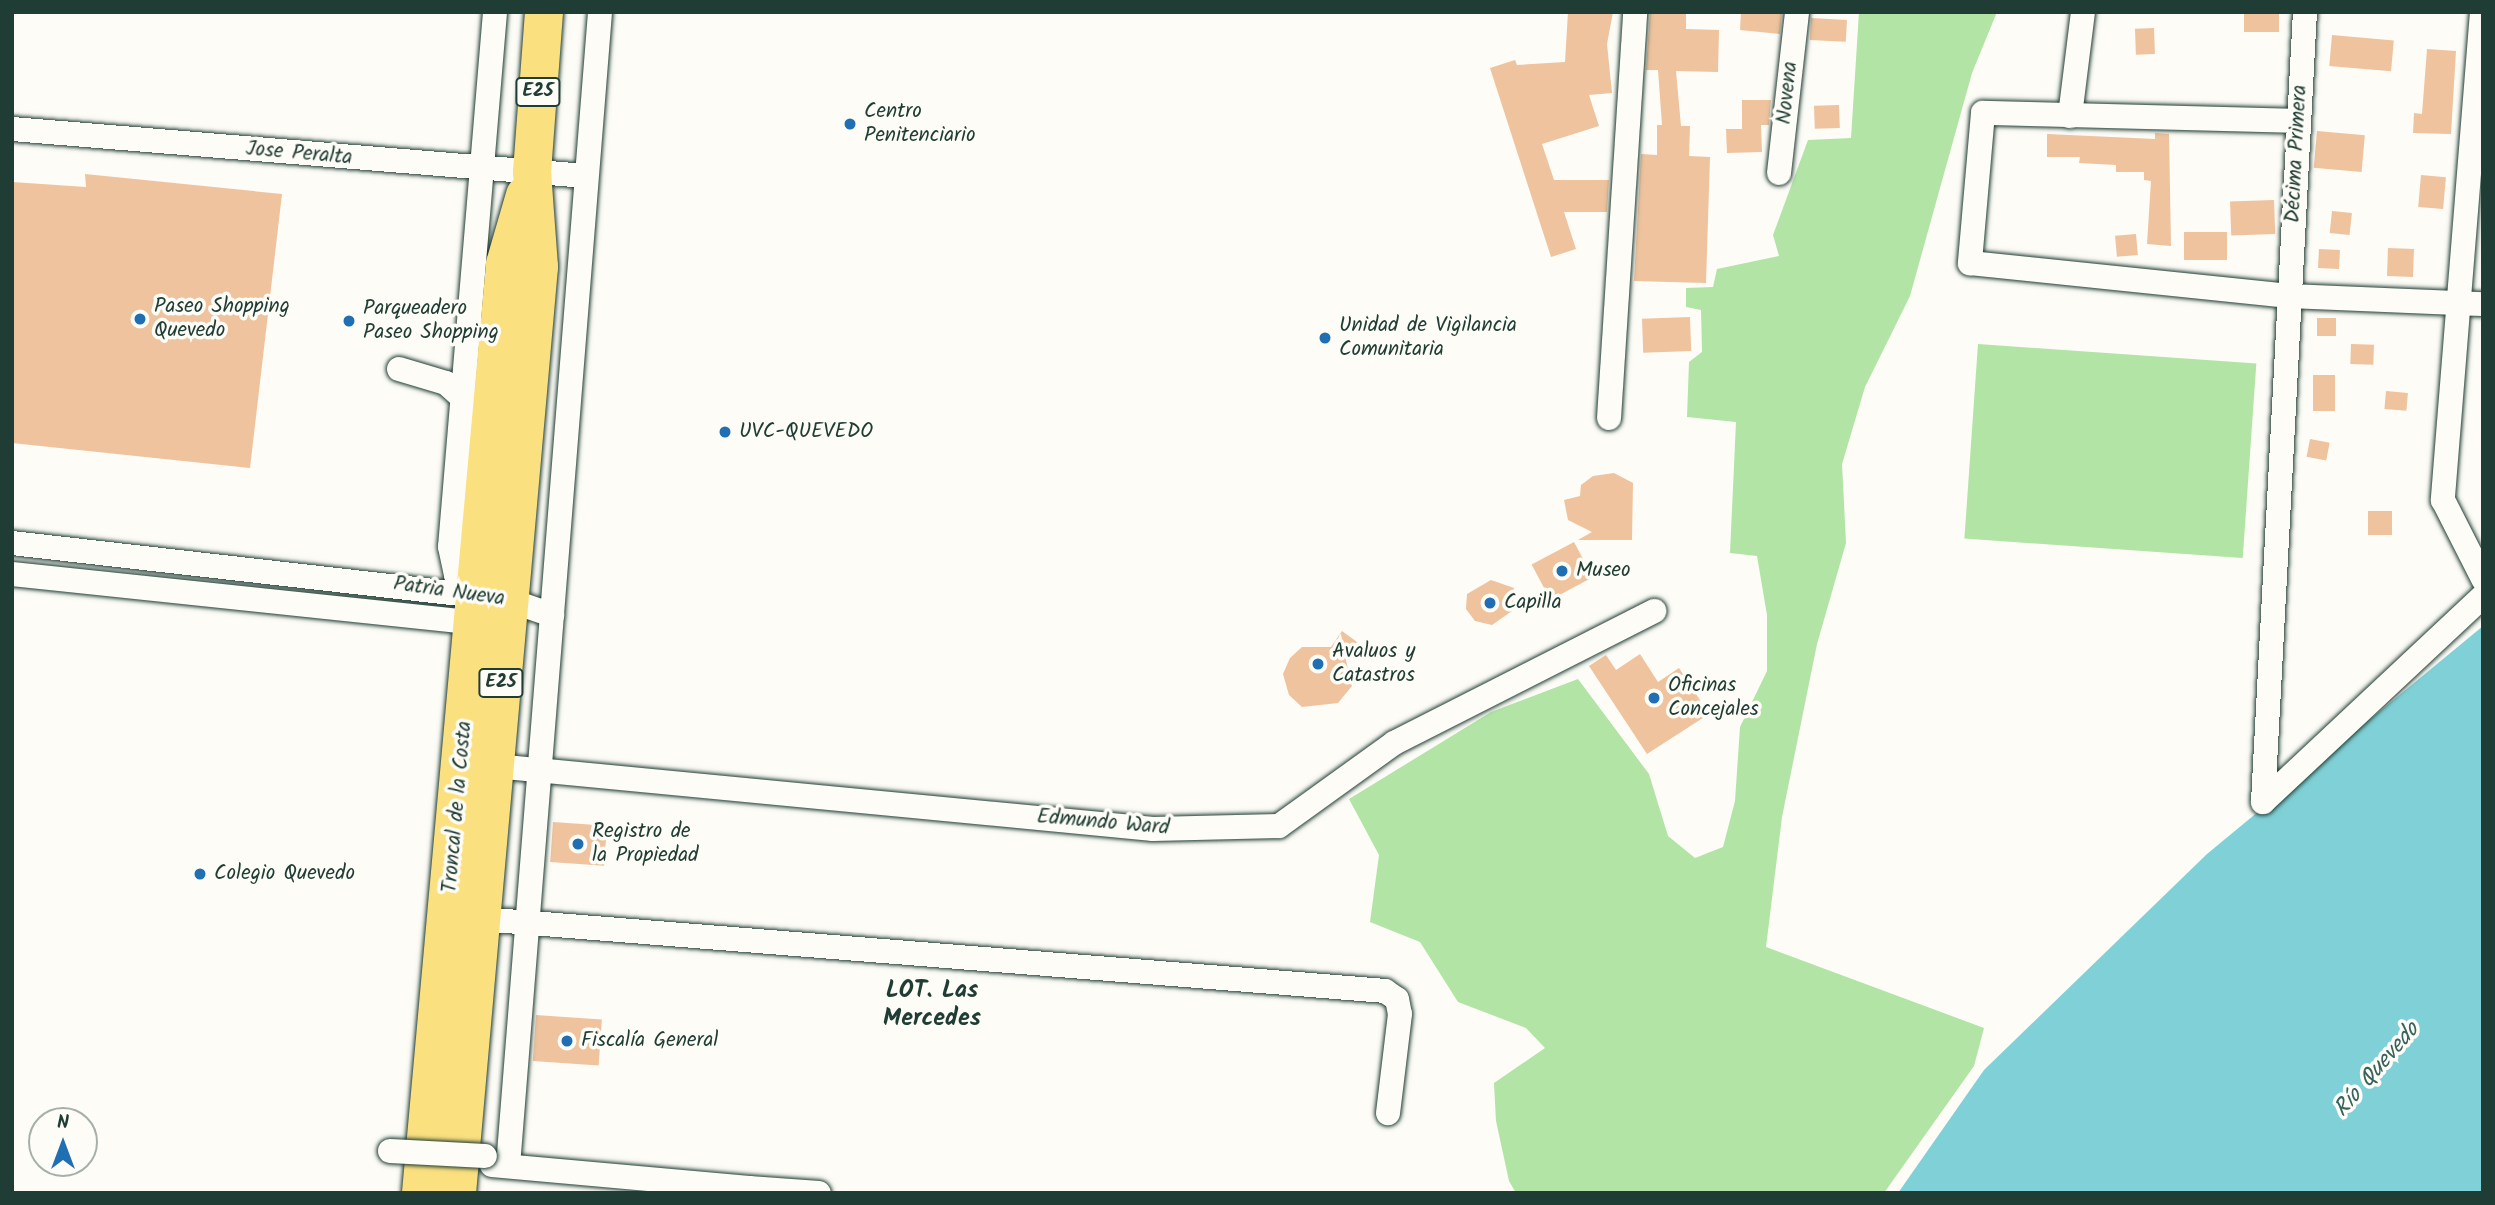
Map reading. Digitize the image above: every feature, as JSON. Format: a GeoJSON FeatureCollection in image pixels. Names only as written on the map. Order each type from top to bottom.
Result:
{"type":"FeatureCollection","features":[{"type":"Feature","properties":{"kind":"highway","name":"Troncal de la Costa"},"geometry":{"type":"LineString","coordinates":[[421,1193],[490,610],[539,267],[532,172],[544,12]]}},
{"type":"Feature","properties":{"kind":"highway","name":"Troncal de la Costa"},"geometry":{"type":"LineString","coordinates":[[467,1170],[481,919],[495,766],[490,610]]}},
{"type":"Feature","properties":{"kind":"street"},"geometry":{"type":"LineString","coordinates":[[490,610],[456,575],[450,547],[495,12]]}},
{"type":"Feature","properties":{"kind":"street"},"geometry":{"type":"LineString","coordinates":[[508,1166],[600,12]]}},
{"type":"Feature","properties":{"kind":"street"},"geometry":{"type":"LineString","coordinates":[[1609,418],[1635,12]]}},
{"type":"Feature","properties":{"kind":"street","name":"Novena"},"geometry":{"type":"LineString","coordinates":[[1779,173],[1797,12]]}},
{"type":"Feature","properties":{"kind":"street"},"geometry":{"type":"LineString","coordinates":[[2070,116],[2083,12]]}},
{"type":"Feature","properties":{"kind":"street","name":"Décima Primera"},"geometry":{"type":"LineString","coordinates":[[2305,12],[2263,802],[2483,596]]}},
{"type":"Feature","properties":{"kind":"street"},"geometry":{"type":"LineString","coordinates":[[2482,12],[2471,303],[2443,500],[2483,579]]}},
{"type":"Feature","properties":{"kind":"street"},"geometry":{"type":"LineString","coordinates":[[2299,121],[1983,113],[1970,263],[2289,296],[2471,303]]}},
{"type":"Feature","properties":{"kind":"street","name":"Jose Peralta"},"geometry":{"type":"LineString","coordinates":[[12,129],[481,170],[586,176]]}},
{"type":"Feature","properties":{"kind":"street"},"geometry":{"type":"LineString","coordinates":[[464,399],[446,383],[399,369],[444,367],[467,351]]}},
{"type":"Feature","properties":{"kind":"street","name":"Patria Nueva"},"geometry":{"type":"LineString","coordinates":[[12,543],[490,610]]}},
{"type":"Feature","properties":{"kind":"street","name":"Patria Nueva"},"geometry":{"type":"LineString","coordinates":[[12,574],[552,615]]}},
{"type":"Feature","properties":{"kind":"street","name":"Edmundo Ward"},"geometry":{"type":"LineString","coordinates":[[495,766],[1153,829],[1279,826],[1394,743],[1654,611]]}},
{"type":"Feature","properties":{"kind":"street"},"geometry":{"type":"LineString","coordinates":[[481,919],[1385,991],[1397,999],[1400,1014],[1388,1113]]}},
{"type":"Feature","properties":{"kind":"street"},"geometry":{"type":"LineString","coordinates":[[390,1151],[467,1170],[508,1166],[749,1190],[818,1193]]}},
{"type":"Feature","properties":{"kind":"green space"},"geometry":{"type":"Polygon","coordinates":[[[1859,12],[1997,12],[1972,73],[1910,296],[1865,387],[1842,464],[1846,543],[1817,644],[1782,817],[1766,947],[1984,1028],[1974,1066],[1884,1193],[1516,1193],[1509,1181],[1496,1121],[1494,1083],[1545,1048],[1526,1028],[1458,1002],[1420,942],[1370,922],[1379,855],[1349,799],[1491,712],[1578,679],[1649,774],[1668,836],[1695,858],[1723,847],[1735,801],[1740,727],[1767,671],[1767,615],[1757,556],[1730,553],[1736,422],[1687,417],[1689,362],[1702,352],[1701,310],[1686,307],[1686,288],[1713,287],[1717,269],[1779,256],[1773,235],[1808,140],[1851,138],[1859,12]]]}},
{"type":"Feature","properties":{"kind":"green space"},"geometry":{"type":"Polygon","coordinates":[[[1978,344],[2256,363],[2243,558],[1964,539],[1978,344]]]}},
{"type":"Feature","properties":{"kind":"water","name":"Río Quevedo"},"geometry":{"type":"Polygon","coordinates":[[[2483,626],[2483,1193],[1898,1193],[1984,1070],[2207,854],[2483,626]]]}},
{"type":"Feature","properties":{"kind":"building"},"geometry":{"type":"Polygon","coordinates":[[[1568,12],[1613,12],[1607,44],[1612,93],[1589,95],[1599,126],[1542,144],[1554,180],[1609,180],[1607,212],[1564,212],[1576,249],[1551,257],[1490,68],[1515,60],[1517,65],[1565,62],[1568,12]]]}},
{"type":"Feature","properties":{"kind":"building"},"geometry":{"type":"Polygon","coordinates":[[[1650,12],[1686,12],[1686,29],[1719,30],[1718,72],[1676,71],[1681,126],[1690,126],[1689,156],[1710,157],[1706,283],[1634,281],[1641,154],[1657,155],[1657,125],[1662,125],[1658,70],[1646,70],[1650,12]]]}},
{"type":"Feature","properties":{"kind":"building"},"geometry":{"type":"Polygon","coordinates":[[[1741,12],[1782,12],[1780,34],[1740,30],[1741,12]]]}},
{"type":"Feature","properties":{"kind":"building"},"geometry":{"type":"Polygon","coordinates":[[[2244,12],[2279,12],[2279,32],[2244,32],[2244,12]]]}},
{"type":"Feature","properties":{"kind":"building"},"geometry":{"type":"Polygon","coordinates":[[[1811,18],[1847,20],[1846,42],[1810,40],[1811,18]]]}},
{"type":"Feature","properties":{"kind":"building"},"geometry":{"type":"Polygon","coordinates":[[[2154,28],[2155,54],[2136,55],[2135,29],[2154,28]]]}},
{"type":"Feature","properties":{"kind":"building"},"geometry":{"type":"Polygon","coordinates":[[[2332,35],[2394,40],[2391,71],[2329,66],[2332,35]]]}},
{"type":"Feature","properties":{"kind":"building"},"geometry":{"type":"Polygon","coordinates":[[[2427,49],[2456,51],[2451,134],[2413,133],[2414,113],[2422,114],[2427,49]]]}},
{"type":"Feature","properties":{"kind":"building"},"geometry":{"type":"Polygon","coordinates":[[[1742,100],[1771,100],[1769,125],[1761,125],[1762,152],[1727,153],[1726,129],[1742,129],[1742,100]]]}},
{"type":"Feature","properties":{"kind":"building"},"geometry":{"type":"Polygon","coordinates":[[[1839,105],[1840,128],[1815,129],[1814,106],[1839,105]]]}},
{"type":"Feature","properties":{"kind":"building"},"geometry":{"type":"Polygon","coordinates":[[[2317,131],[2365,135],[2362,172],[2314,168],[2317,131]]]}},
{"type":"Feature","properties":{"kind":"building"},"geometry":{"type":"Polygon","coordinates":[[[2155,133],[2169,134],[2171,246],[2147,244],[2151,181],[2144,180],[2144,172],[2116,172],[2116,165],[2079,163],[2080,157],[2047,157],[2047,134],[2155,139],[2155,133]]]}},
{"type":"Feature","properties":{"kind":"building","name":"Paseo Shopping Quevedo"},"geometry":{"type":"Polygon","coordinates":[[[85,174],[282,194],[250,468],[12,443],[12,182],[86,187],[85,174]]]}},
{"type":"Feature","properties":{"kind":"building"},"geometry":{"type":"Polygon","coordinates":[[[2421,175],[2446,177],[2443,209],[2418,207],[2421,175]]]}},
{"type":"Feature","properties":{"kind":"building"},"geometry":{"type":"Polygon","coordinates":[[[2274,200],[2275,234],[2231,236],[2230,202],[2274,200]]]}},
{"type":"Feature","properties":{"kind":"building"},"geometry":{"type":"Polygon","coordinates":[[[2332,211],[2352,213],[2350,235],[2330,233],[2332,211]]]}},
{"type":"Feature","properties":{"kind":"building"},"geometry":{"type":"Polygon","coordinates":[[[2184,232],[2227,232],[2227,260],[2184,260],[2184,232]]]}},
{"type":"Feature","properties":{"kind":"building"},"geometry":{"type":"Polygon","coordinates":[[[2136,234],[2138,255],[2117,257],[2115,236],[2136,234]]]}},
{"type":"Feature","properties":{"kind":"building"},"geometry":{"type":"Polygon","coordinates":[[[2388,248],[2414,249],[2413,277],[2387,276],[2388,248]]]}},
{"type":"Feature","properties":{"kind":"building"},"geometry":{"type":"Polygon","coordinates":[[[2319,249],[2340,250],[2339,269],[2318,268],[2319,249]]]}},
{"type":"Feature","properties":{"kind":"building"},"geometry":{"type":"Polygon","coordinates":[[[1690,317],[1691,351],[1643,353],[1642,319],[1690,317]]]}},
{"type":"Feature","properties":{"kind":"building"},"geometry":{"type":"Polygon","coordinates":[[[2317,318],[2336,318],[2336,336],[2317,336],[2317,318]]]}},
{"type":"Feature","properties":{"kind":"building"},"geometry":{"type":"Polygon","coordinates":[[[2351,344],[2374,345],[2373,365],[2350,364],[2351,344]]]}},
{"type":"Feature","properties":{"kind":"building"},"geometry":{"type":"Polygon","coordinates":[[[2313,375],[2335,375],[2335,411],[2313,411],[2313,375]]]}},
{"type":"Feature","properties":{"kind":"building"},"geometry":{"type":"Polygon","coordinates":[[[2386,391],[2408,393],[2406,411],[2384,409],[2386,391]]]}},
{"type":"Feature","properties":{"kind":"building"},"geometry":{"type":"Polygon","coordinates":[[[2310,439],[2330,443],[2326,460],[2307,457],[2310,439]]]}},
{"type":"Feature","properties":{"kind":"building"},"geometry":{"type":"Polygon","coordinates":[[[1614,473],[1633,483],[1632,540],[1578,540],[1592,532],[1568,520],[1564,500],[1580,496],[1581,485],[1593,476],[1614,473]]]}},
{"type":"Feature","properties":{"kind":"building"},"geometry":{"type":"Polygon","coordinates":[[[2368,511],[2392,511],[2392,535],[2368,535],[2368,511]]]}},
{"type":"Feature","properties":{"kind":"building","name":"Museo"},"geometry":{"type":"Polygon","coordinates":[[[1574,542],[1593,577],[1550,600],[1532,565],[1574,542]]]}},
{"type":"Feature","properties":{"kind":"building","name":"Capilla"},"geometry":{"type":"Polygon","coordinates":[[[1491,580],[1514,588],[1512,611],[1492,625],[1475,621],[1466,609],[1467,594],[1491,580]]]}},
{"type":"Feature","properties":{"kind":"building","name":"Avaluos y Catastros"},"geometry":{"type":"Polygon","coordinates":[[[1342,631],[1357,642],[1345,656],[1352,686],[1338,703],[1302,707],[1289,695],[1283,674],[1290,658],[1302,647],[1331,647],[1342,631]]]}},
{"type":"Feature","properties":{"kind":"building","name":"Oficinas Concejales"},"geometry":{"type":"Polygon","coordinates":[[[1640,654],[1658,682],[1679,668],[1709,714],[1647,754],[1589,666],[1606,655],[1616,670],[1640,654]]]}},
{"type":"Feature","properties":{"kind":"building","name":"Registro de la Propiedad"},"geometry":{"type":"Polygon","coordinates":[[[553,822],[607,826],[604,866],[550,862],[553,822]]]}},
{"type":"Feature","properties":{"kind":"building","name":"Fiscalía General"},"geometry":{"type":"Polygon","coordinates":[[[536,1015],[602,1020],[599,1065],[533,1061],[536,1015]]]}},
{"type":"Feature","properties":{"kind":"place","name":"Centro Penitenciario"},"geometry":{"type":"Point","coordinates":[850,124]}},
{"type":"Feature","properties":{"kind":"place","name":"Paseo Shopping Quevedo"},"geometry":{"type":"Point","coordinates":[140,319]}},
{"type":"Feature","properties":{"kind":"place","name":"Parqueadero Paseo Shopping"},"geometry":{"type":"Point","coordinates":[349,321]}},
{"type":"Feature","properties":{"kind":"place","name":"Unidad de Vigilancia Comunitaria"},"geometry":{"type":"Point","coordinates":[1325,338]}},
{"type":"Feature","properties":{"kind":"place","name":"UVC-QUEVEDO"},"geometry":{"type":"Point","coordinates":[725,432]}},
{"type":"Feature","properties":{"kind":"place","name":"Museo"},"geometry":{"type":"Point","coordinates":[1562,571]}},
{"type":"Feature","properties":{"kind":"place","name":"Capilla"},"geometry":{"type":"Point","coordinates":[1490,603]}},
{"type":"Feature","properties":{"kind":"place","name":"Avaluos y Catastros"},"geometry":{"type":"Point","coordinates":[1318,664]}},
{"type":"Feature","properties":{"kind":"place","name":"Oficinas Concejales"},"geometry":{"type":"Point","coordinates":[1654,698]}},
{"type":"Feature","properties":{"kind":"place","name":"Registro de la Propiedad"},"geometry":{"type":"Point","coordinates":[578,844]}},
{"type":"Feature","properties":{"kind":"place","name":"Colegio Quevedo"},"geometry":{"type":"Point","coordinates":[200,874]}},
{"type":"Feature","properties":{"kind":"place","name":"Fiscalía General"},"geometry":{"type":"Point","coordinates":[567,1041]}},
{"type":"Feature","properties":{"kind":"district","name":"LOT. Las Mercedes"},"geometry":{"type":"Point","coordinates":[932,1005]}}]}
